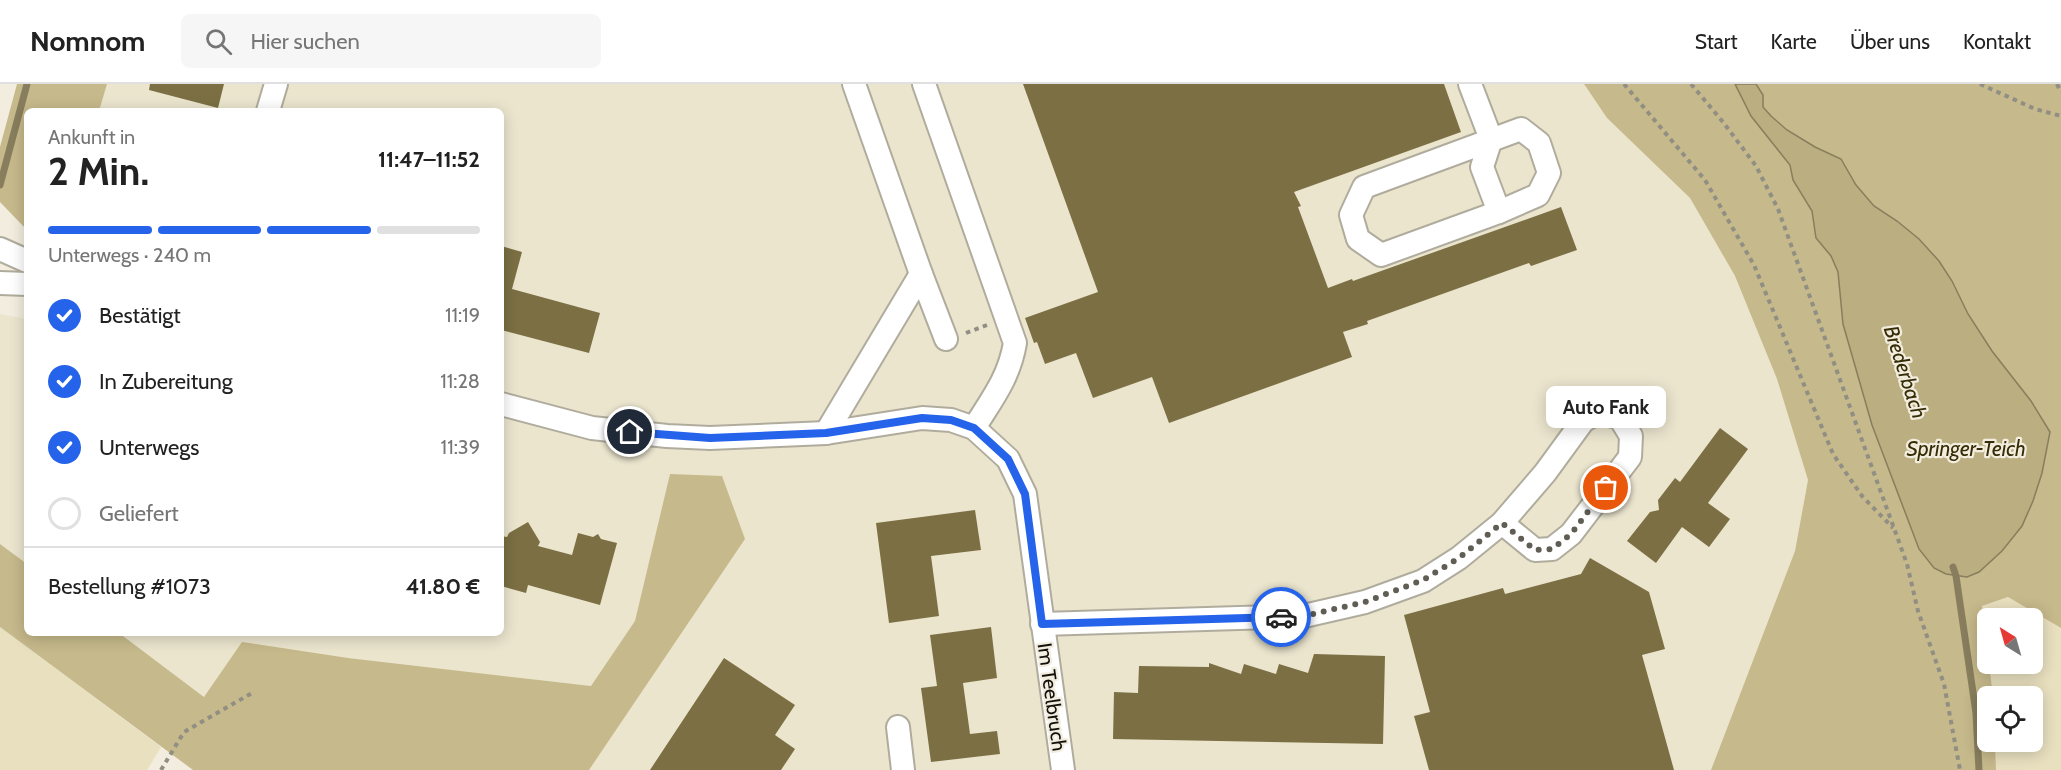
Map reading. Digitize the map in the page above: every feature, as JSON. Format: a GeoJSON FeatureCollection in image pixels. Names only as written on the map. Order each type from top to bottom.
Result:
{"type":"FeatureCollection","features":[{"type":"Feature","properties":{"kind":"street"},"geometry":{"type":"LineString","coordinates":[[269,108],[276,84]]}},
{"type":"Feature","properties":{"kind":"street"},"geometry":{"type":"LineString","coordinates":[[854,84],[946,339]]}},
{"type":"Feature","properties":{"kind":"street"},"geometry":{"type":"LineString","coordinates":[[924,84],[1015,343],[1006,377],[974,428]]}},
{"type":"Feature","properties":{"kind":"street"},"geometry":{"type":"LineString","coordinates":[[1470,84],[1491,139],[1482,167],[1499,212]]}},
{"type":"Feature","properties":{"kind":"street"},"geometry":{"type":"LineString","coordinates":[[1521,129],[1539,143],[1549,173],[1538,195],[1499,212],[1380,255],[1358,239],[1351,215],[1364,187],[1491,139],[1521,129]]}},
{"type":"Feature","properties":{"kind":"street"},"geometry":{"type":"LineString","coordinates":[[0,249],[24,260]]}},
{"type":"Feature","properties":{"kind":"street"},"geometry":{"type":"LineString","coordinates":[[826,433],[921,274]]}},
{"type":"Feature","properties":{"kind":"street"},"geometry":{"type":"LineString","coordinates":[[0,283],[24,284]]}},
{"type":"Feature","properties":{"kind":"street","name":"Im Teelbruch"},"geometry":{"type":"LineString","coordinates":[[504,405],[592,428],[667,436],[710,438],[826,433],[922,418],[951,420],[974,428],[1008,459],[1025,494],[1063,770]]}},
{"type":"Feature","properties":{"kind":"street","name":"Im Teelbruch"},"geometry":{"type":"LineString","coordinates":[[1042,624],[1304,616],[1365,602],[1423,580],[1459,558],[1502,523],[1545,473],[1583,421],[1599,412],[1620,418],[1631,436],[1630,457],[1571,534],[1552,549],[1535,550],[1502,523]]}},
{"type":"Feature","properties":{"kind":"street"},"geometry":{"type":"LineString","coordinates":[[898,727],[903,770]]}},
{"type":"Feature","properties":{"kind":"path"},"geometry":{"type":"LineString","coordinates":[[1624,84],[1705,180],[1754,265],[1833,454],[1862,496],[1895,530]]}},
{"type":"Feature","properties":{"kind":"path"},"geometry":{"type":"LineString","coordinates":[[1690,84],[1723,122],[1756,166],[1778,209],[1907,564],[1918,611],[1944,684],[1960,770]]}},
{"type":"Feature","properties":{"kind":"path"},"geometry":{"type":"LineString","coordinates":[[1980,84],[2035,110],[2061,116]]}},
{"type":"Feature","properties":{"kind":"path"},"geometry":{"type":"LineString","coordinates":[[2056,84],[2061,92]]}},
{"type":"Feature","properties":{"kind":"path"},"geometry":{"type":"LineString","coordinates":[[946,339],[1007,318]]}},
{"type":"Feature","properties":{"kind":"path"},"geometry":{"type":"LineString","coordinates":[[161,770],[184,732],[252,693]]}},
{"type":"Feature","properties":{"kind":"shaded area"},"geometry":{"type":"Polygon","coordinates":[[[17,84],[107,84],[100,108],[24,108],[24,227],[0,202],[0,147],[17,84]]]}},
{"type":"Feature","properties":{"kind":"shaded area"},"geometry":{"type":"Polygon","coordinates":[[[107,84],[1584,84],[1607,118],[1690,198],[1735,276],[1777,379],[1808,480],[1795,551],[1711,770],[589,770],[745,539],[670,475],[635,622],[591,686],[348,658],[205,697],[123,636],[504,636],[504,108],[100,108],[107,84]]]}},
{"type":"Feature","properties":{"kind":"shaded area"},"geometry":{"type":"Polygon","coordinates":[[[1584,84],[1735,84],[1751,116],[1790,165],[1793,180],[1812,211],[1816,238],[1831,256],[1838,272],[1843,324],[1946,574],[1967,577],[1979,572],[2002,551],[2022,526],[2031,401],[1992,351],[1968,314],[1952,281],[1939,261],[1919,239],[1874,206],[1856,185],[1841,159],[1787,130],[1771,116],[1763,107],[1763,95],[1756,84],[2061,84],[2061,628],[2043,617],[2043,608],[2027,608],[2008,597],[1977,608],[1977,674],[1990,674],[1992,686],[1977,686],[1977,752],[1995,752],[1996,770],[1711,770],[1795,551],[1808,480],[1777,379],[1735,276],[1690,198],[1607,118],[1584,84]]]}},
{"type":"Feature","properties":{"kind":"shaded area"},"geometry":{"type":"Polygon","coordinates":[[[0,314],[24,318],[24,562],[0,544],[0,314]]]}},
{"type":"Feature","properties":{"kind":"shaded area"},"geometry":{"type":"Polygon","coordinates":[[[670,474],[722,476],[745,539],[589,770],[193,770],[0,627],[0,544],[24,562],[24,636],[123,636],[204,697],[242,642],[348,658],[591,686],[635,621],[670,474]]]}},
{"type":"Feature","properties":{"kind":"shaded area"},"geometry":{"type":"Polygon","coordinates":[[[2008,597],[2027,608],[1982,608],[1982,606],[2008,597]]]}},
{"type":"Feature","properties":{"kind":"shaded area"},"geometry":{"type":"Polygon","coordinates":[[[2043,617],[2061,628],[2061,770],[1996,770],[1995,752],[2043,752],[2043,686],[1992,686],[1990,674],[2043,674],[2043,617]]]}},
{"type":"Feature","properties":{"kind":"shaded area"},"geometry":{"type":"Polygon","coordinates":[[[0,627],[161,747],[147,770],[0,770],[0,627]]]}},
{"type":"Feature","properties":{"kind":"water","name":"Springer-Teich"},"geometry":{"type":"Polygon","coordinates":[[[1735,84],[1756,84],[1763,95],[1763,107],[1771,116],[1787,130],[1841,159],[1856,185],[1874,206],[1919,239],[1939,261],[1952,281],[1968,314],[1992,351],[2031,401],[2050,432],[2042,473],[2022,526],[2002,551],[1979,572],[1967,577],[1946,574],[1934,568],[1919,549],[1872,425],[1843,324],[1838,272],[1831,256],[1816,238],[1812,211],[1793,180],[1790,165],[1751,116],[1735,84]]]}},
{"type":"Feature","properties":{"kind":"building"},"geometry":{"type":"Polygon","coordinates":[[[150,84],[224,84],[218,108],[149,90],[150,84]]]}},
{"type":"Feature","properties":{"kind":"building"},"geometry":{"type":"Polygon","coordinates":[[[1023,84],[1444,84],[1461,132],[1294,192],[1301,206],[1298,207],[1328,288],[1561,207],[1577,250],[1531,266],[1529,263],[1367,321],[1368,324],[1343,332],[1352,357],[1169,423],[1152,377],[1093,398],[1076,353],[1045,364],[1037,342],[1034,343],[1025,318],[1098,292],[1023,84]]]}},
{"type":"Feature","properties":{"kind":"building"},"geometry":{"type":"Polygon","coordinates":[[[504,247],[522,252],[512,289],[600,313],[589,353],[504,331],[504,247]]]}},
{"type":"Feature","properties":{"kind":"building"},"geometry":{"type":"Polygon","coordinates":[[[1720,428],[1748,449],[1708,503],[1730,519],[1709,547],[1682,527],[1656,563],[1627,541],[1650,512],[1659,510],[1658,500],[1675,478],[1680,482],[1720,428]]]}},
{"type":"Feature","properties":{"kind":"building"},"geometry":{"type":"Polygon","coordinates":[[[975,510],[981,550],[931,556],[939,616],[889,623],[876,523],[975,510]]]}},
{"type":"Feature","properties":{"kind":"building"},"geometry":{"type":"Polygon","coordinates":[[[528,522],[540,542],[538,546],[572,555],[578,533],[593,537],[598,534],[601,539],[617,543],[600,605],[528,585],[526,593],[504,587],[504,536],[507,537],[509,533],[528,522]]]}},
{"type":"Feature","properties":{"kind":"building"},"geometry":{"type":"Polygon","coordinates":[[[1590,558],[1649,592],[1665,649],[1642,655],[1674,770],[1429,770],[1414,716],[1430,712],[1404,615],[1503,588],[1505,594],[1581,574],[1590,558]]]}},
{"type":"Feature","properties":{"kind":"building"},"geometry":{"type":"Polygon","coordinates":[[[991,627],[997,678],[963,683],[970,734],[997,731],[1000,754],[931,762],[921,688],[937,686],[930,635],[991,627]]]}},
{"type":"Feature","properties":{"kind":"building"},"geometry":{"type":"Polygon","coordinates":[[[1314,654],[1385,656],[1383,744],[1113,739],[1114,692],[1138,693],[1139,666],[1209,667],[1209,663],[1241,674],[1244,664],[1276,674],[1279,664],[1308,673],[1314,654]]]}},
{"type":"Feature","properties":{"kind":"building"},"geometry":{"type":"Polygon","coordinates":[[[724,658],[795,705],[775,735],[795,749],[781,770],[650,770],[724,658]]]}},
{"type":"Feature","properties":{"kind":"waterway"},"geometry":{"type":"LineString","coordinates":[[0,185],[27,84]]}},
{"type":"Feature","properties":{"kind":"waterway","name":"Brederbach"},"geometry":{"type":"LineString","coordinates":[[1953,567],[1976,713],[1979,770]]}},
{"type":"Feature","properties":{"kind":"way so far"},"geometry":{"type":"LineString","coordinates":[[1281,617],[1304,616],[1365,602],[1423,580],[1459,558],[1502,523],[1535,550],[1552,549],[1571,534],[1606,488]]}},
{"type":"Feature","properties":{"kind":"place","name":"Auto Fank"},"geometry":{"type":"Point","coordinates":[1606,488]}},
{"type":"Feature","properties":{"kind":"route"},"geometry":{"type":"LineString","coordinates":[[630,432],[710,438],[826,433],[922,418],[951,420],[974,428],[1008,459],[1025,494],[1042,624],[1281,617]]}}]}
